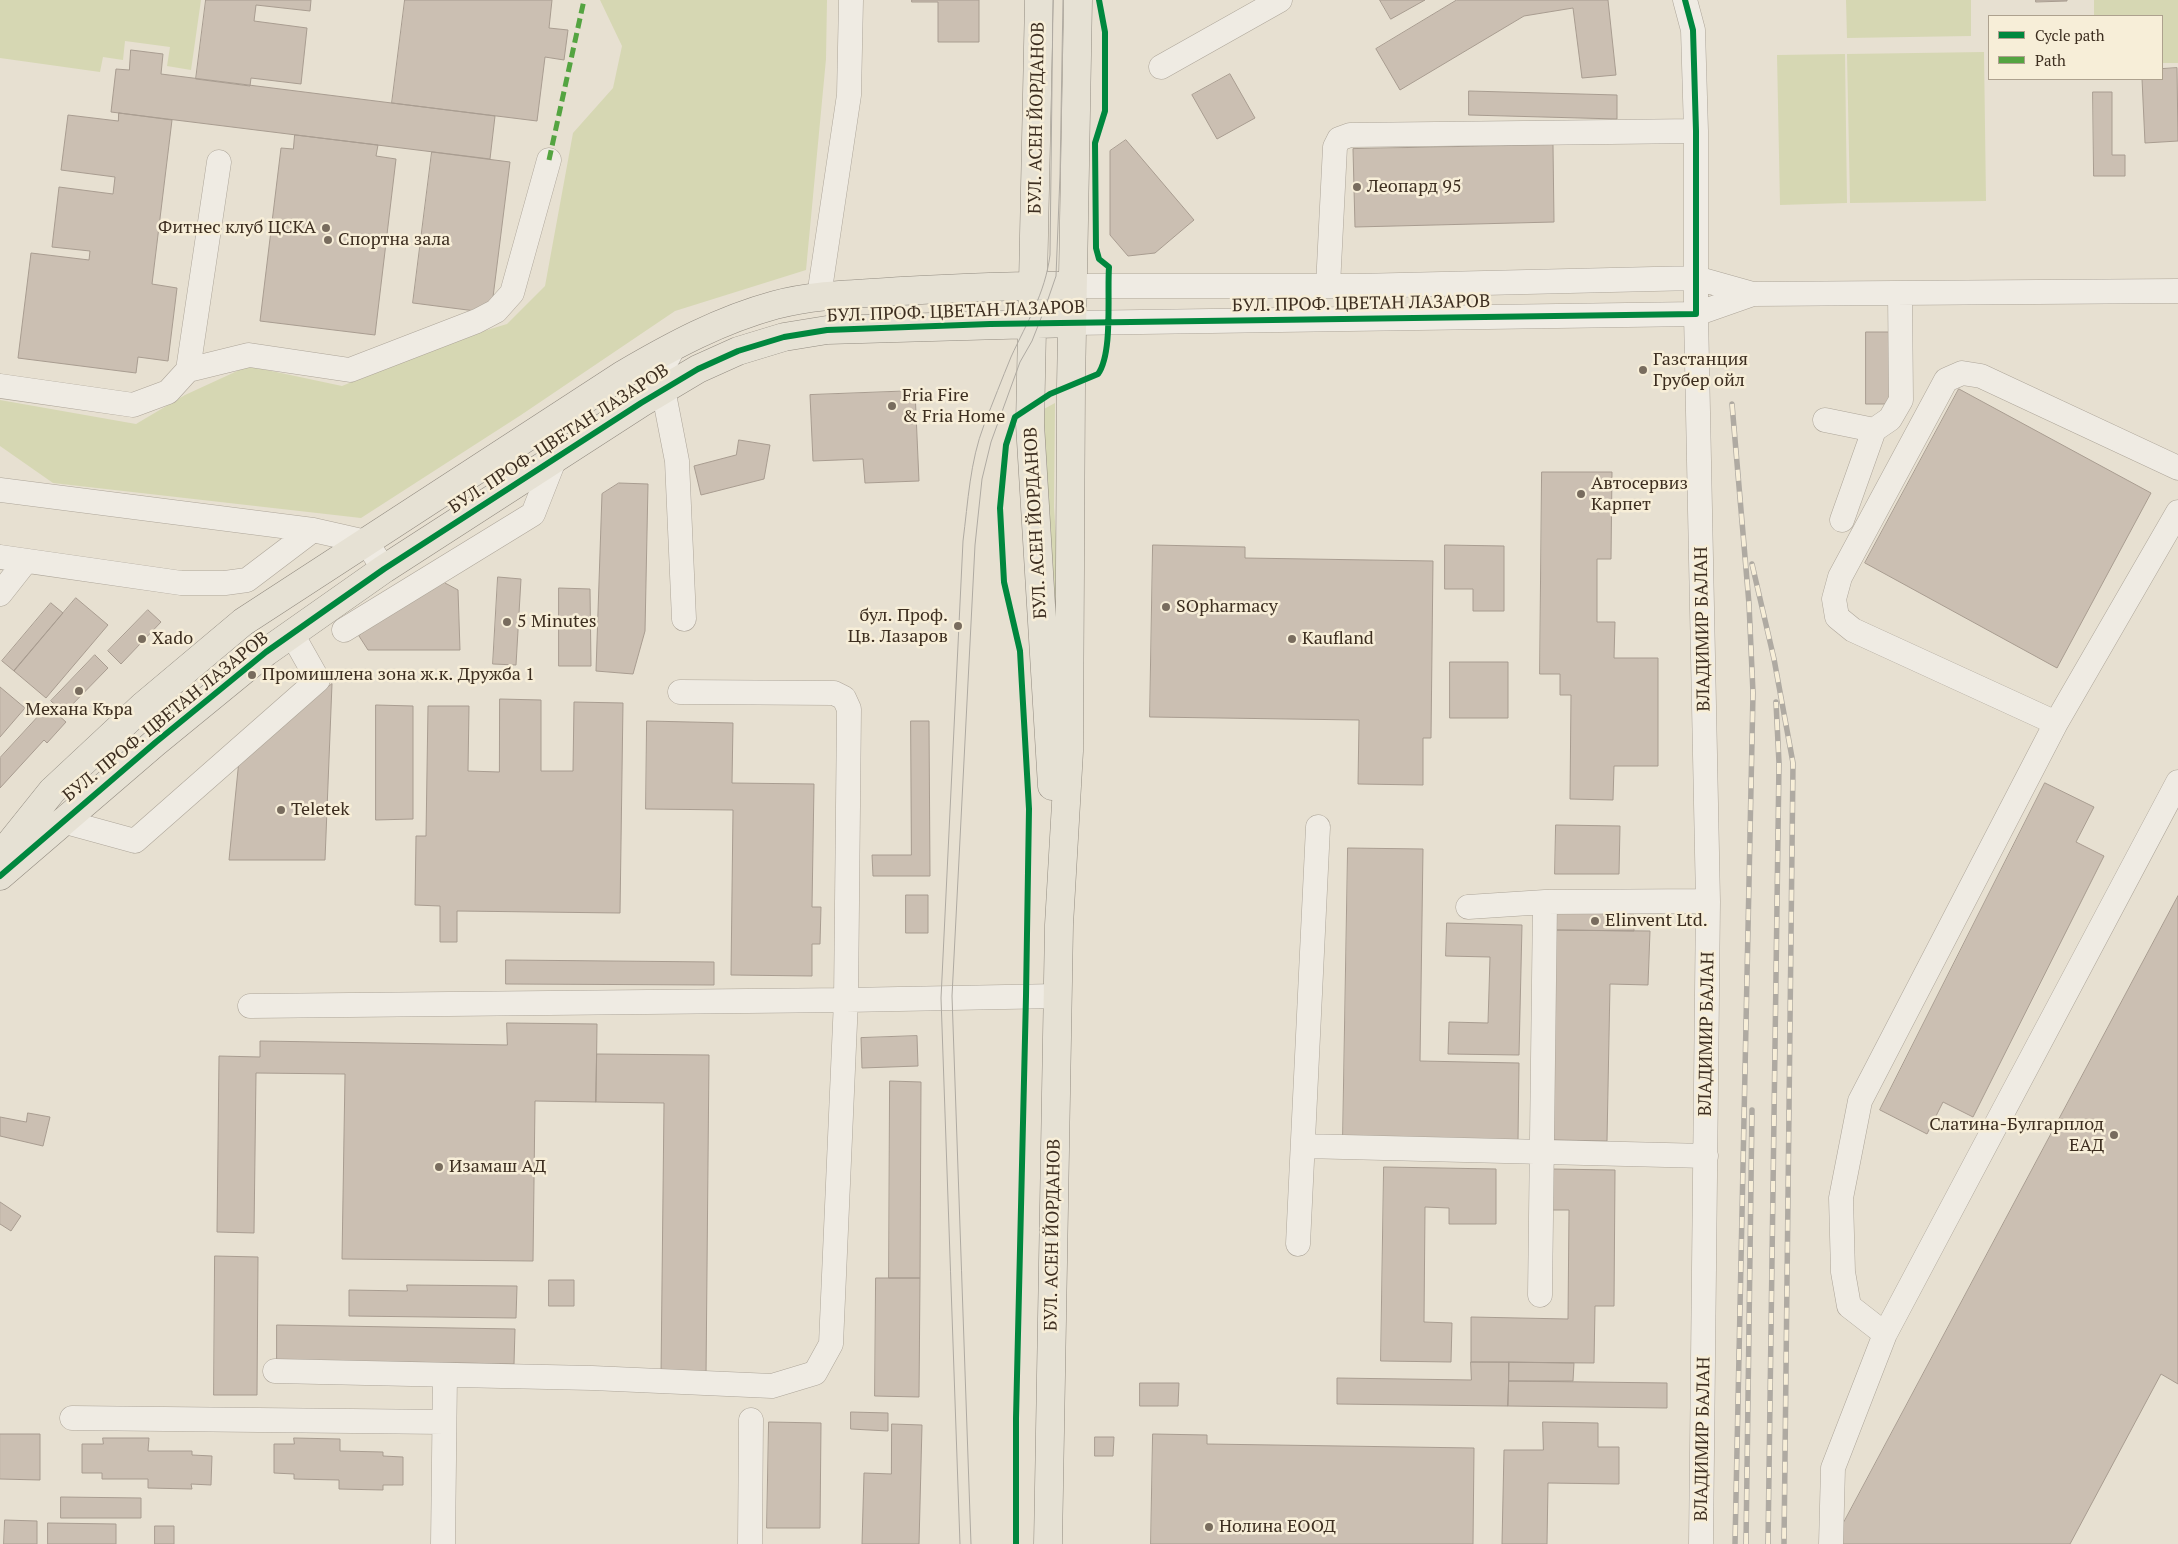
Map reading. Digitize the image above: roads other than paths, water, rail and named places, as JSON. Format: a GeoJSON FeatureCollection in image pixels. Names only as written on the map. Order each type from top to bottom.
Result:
{"type":"FeatureCollection","features":[{"type":"Feature","properties":{"kind":"main road","name":"БУЛ. АСЕН ЙОРДАНОВ"},"geometry":{"type":"LineString","coordinates":[[1039,0],[1031,433],[1059,925]]}},
{"type":"Feature","properties":{"kind":"main road","name":"БУЛ. АСЕН ЙОРДАНОВ"},"geometry":{"type":"LineString","coordinates":[[1048,1544],[1059,925],[1069,751],[1072,286],[1078,0]]}},
{"type":"Feature","properties":{"kind":"main road","name":"БУЛ. ПРОФ. ЦВЕТАН ЛАЗАРОВ"},"geometry":{"type":"LineString","coordinates":[[0,856],[52,791],[143,706],[243,622],[624,374],[675,345],[726,321],[775,305],[819,296],[1033,285],[1072,286]]}},
{"type":"Feature","properties":{"kind":"main road","name":"БУЛ. ПРОФ. ЦВЕТАН ЛАЗАРОВ"},"geometry":{"type":"LineString","coordinates":[[0,876],[156,742],[266,652],[384,568],[663,389],[698,369],[738,351],[784,338],[827,330],[1072,323]]}},
{"type":"Feature","properties":{"kind":"street"},"geometry":{"type":"LineString","coordinates":[[819,296],[849,95],[851,0]]}},
{"type":"Feature","properties":{"kind":"street"},"geometry":{"type":"LineString","coordinates":[[1161,67],[1280,0]]}},
{"type":"Feature","properties":{"kind":"street"},"geometry":{"type":"LineString","coordinates":[[1685,0],[1693,30],[1696,132],[1696,278]]}},
{"type":"Feature","properties":{"kind":"street"},"geometry":{"type":"LineString","coordinates":[[1328,286],[1335,147],[1339,138],[1350,135],[1696,132]]}},
{"type":"Feature","properties":{"kind":"street"},"geometry":{"type":"LineString","coordinates":[[188,370],[250,355],[350,370],[477,321],[496,311],[512,294],[549,160]]}},
{"type":"Feature","properties":{"kind":"street"},"geometry":{"type":"LineString","coordinates":[[0,386],[132,405],[168,392],[188,370],[218,162]]}},
{"type":"Feature","properties":{"kind":"street","name":"БУЛ. ПРОФ. ЦВЕТАН ЛАЗАРОВ"},"geometry":{"type":"LineString","coordinates":[[1072,286],[1328,286],[1696,278],[1753,294]]}},
{"type":"Feature","properties":{"kind":"street","name":"ВЛАДИМИР БАЛАН"},"geometry":{"type":"LineString","coordinates":[[1696,278],[1708,901],[1701,1544]]}},
{"type":"Feature","properties":{"kind":"street"},"geometry":{"type":"LineString","coordinates":[[1753,294],[2178,290]]}},
{"type":"Feature","properties":{"kind":"street"},"geometry":{"type":"LineString","coordinates":[[1842,520],[1874,430],[1890,419],[1901,400],[1900,293]]}},
{"type":"Feature","properties":{"kind":"street","name":"БУЛ. ПРОФ. ЦВЕТАН ЛАЗАРОВ"},"geometry":{"type":"LineString","coordinates":[[1072,323],[1696,314],[1753,294]]}},
{"type":"Feature","properties":{"kind":"street"},"geometry":{"type":"LineString","coordinates":[[675,345],[663,366],[663,389],[677,461],[684,619]]}},
{"type":"Feature","properties":{"kind":"street"},"geometry":{"type":"LineString","coordinates":[[2056,723],[1853,630],[1837,617],[1834,599],[1840,577],[1946,380],[1962,373],[1981,376],[2178,468]]}},
{"type":"Feature","properties":{"kind":"street"},"geometry":{"type":"LineString","coordinates":[[1824,420],[1874,430]]}},
{"type":"Feature","properties":{"kind":"street"},"geometry":{"type":"LineString","coordinates":[[344,630],[534,514],[555,458]]}},
{"type":"Feature","properties":{"kind":"street"},"geometry":{"type":"LineString","coordinates":[[0,490],[313,530],[366,542],[384,568]]}},
{"type":"Feature","properties":{"kind":"street"},"geometry":{"type":"LineString","coordinates":[[1885,1334],[1849,1306],[1843,1272],[1841,1198],[1860,1101],[2056,723],[2178,512]]}},
{"type":"Feature","properties":{"kind":"street"},"geometry":{"type":"LineString","coordinates":[[0,557],[181,583],[225,583],[247,580],[313,530]]}},
{"type":"Feature","properties":{"kind":"street"},"geometry":{"type":"LineString","coordinates":[[0,594],[26,561]]}},
{"type":"Feature","properties":{"kind":"street"},"geometry":{"type":"LineString","coordinates":[[62,822],[135,841],[318,680],[292,634]]}},
{"type":"Feature","properties":{"kind":"street"},"geometry":{"type":"LineString","coordinates":[[275,1370],[592,1378],[772,1386],[815,1373],[831,1344],[846,1000],[848,703],[839,694],[834,693],[680,692]]}},
{"type":"Feature","properties":{"kind":"street"},"geometry":{"type":"LineString","coordinates":[[1831,1544],[1833,1468],[1885,1334],[2178,782]]}},
{"type":"Feature","properties":{"kind":"street"},"geometry":{"type":"LineString","coordinates":[[1298,1244],[1318,827]]}},
{"type":"Feature","properties":{"kind":"street"},"geometry":{"type":"LineString","coordinates":[[1468,907],[1545,902],[1708,901]]}},
{"type":"Feature","properties":{"kind":"street"},"geometry":{"type":"LineString","coordinates":[[1540,1295],[1545,902]]}},
{"type":"Feature","properties":{"kind":"street"},"geometry":{"type":"LineString","coordinates":[[250,1006],[1058,996]]}},
{"type":"Feature","properties":{"kind":"street"},"geometry":{"type":"LineString","coordinates":[[1304,1146],[1706,1156]]}},
{"type":"Feature","properties":{"kind":"street"},"geometry":{"type":"LineString","coordinates":[[443,1544],[445,1375]]}},
{"type":"Feature","properties":{"kind":"street"},"geometry":{"type":"LineString","coordinates":[[72,1418],[444,1422]]}},
{"type":"Feature","properties":{"kind":"street"},"geometry":{"type":"LineString","coordinates":[[750,1544],[751,1420]]}},
{"type":"Feature","properties":{"kind":"tram line"},"geometry":{"type":"LineString","coordinates":[[960,1544],[941,998],[963,541],[970,482],[979,439],[1011,357],[1040,295],[1048,269],[1050,255],[1053,0]]}},
{"type":"Feature","properties":{"kind":"tram line"},"geometry":{"type":"LineString","coordinates":[[971,1544],[952,996],[975,545],[982,479],[991,442],[1020,362],[1032,341],[1056,276],[1063,0]]}},
{"type":"Feature","properties":{"kind":"railway"},"geometry":{"type":"LineString","coordinates":[[1732,404],[1749,604],[1753,693],[1735,1544]]}},
{"type":"Feature","properties":{"kind":"railway"},"geometry":{"type":"LineString","coordinates":[[1752,564],[1774,659],[1793,763],[1784,1544]]}},
{"type":"Feature","properties":{"kind":"railway"},"geometry":{"type":"LineString","coordinates":[[1768,1544],[1779,763],[1776,702]]}},
{"type":"Feature","properties":{"kind":"railway"},"geometry":{"type":"LineString","coordinates":[[1746,1544],[1752,1110]]}},
{"type":"Feature","properties":{"kind":"place","name":"Леопард 95"},"geometry":{"type":"Point","coordinates":[1357,187]}},
{"type":"Feature","properties":{"kind":"place","name":"Фитнес клуб ЦСКА"},"geometry":{"type":"Point","coordinates":[326,228]}},
{"type":"Feature","properties":{"kind":"place","name":"Спортна зала"},"geometry":{"type":"Point","coordinates":[328,240]}},
{"type":"Feature","properties":{"kind":"place","name":"Газстанция Грубер ойл"},"geometry":{"type":"Point","coordinates":[1643,370]}},
{"type":"Feature","properties":{"kind":"place","name":"Fria Fire & Fria Home"},"geometry":{"type":"Point","coordinates":[892,406]}},
{"type":"Feature","properties":{"kind":"place","name":"Автосервиз Карпет"},"geometry":{"type":"Point","coordinates":[1581,494]}},
{"type":"Feature","properties":{"kind":"place","name":"SOpharmacy"},"geometry":{"type":"Point","coordinates":[1166,607]}},
{"type":"Feature","properties":{"kind":"place","name":"5 Minutes"},"geometry":{"type":"Point","coordinates":[507,622]}},
{"type":"Feature","properties":{"kind":"place","name":"бул. Проф. Цв. Лазаров"},"geometry":{"type":"Point","coordinates":[958,626]}},
{"type":"Feature","properties":{"kind":"place","name":"Xado"},"geometry":{"type":"Point","coordinates":[142,639]}},
{"type":"Feature","properties":{"kind":"place","name":"Kaufland"},"geometry":{"type":"Point","coordinates":[1292,639]}},
{"type":"Feature","properties":{"kind":"place","name":"Промишлена зона ж.к. Дружба 1"},"geometry":{"type":"Point","coordinates":[252,675]}},
{"type":"Feature","properties":{"kind":"place","name":"Механа Къра"},"geometry":{"type":"Point","coordinates":[79,691]}},
{"type":"Feature","properties":{"kind":"place","name":"Teletek"},"geometry":{"type":"Point","coordinates":[281,810]}},
{"type":"Feature","properties":{"kind":"place","name":"Elinvent Ltd."},"geometry":{"type":"Point","coordinates":[1595,921]}},
{"type":"Feature","properties":{"kind":"place","name":"Слатина-Булгарплод ЕАД"},"geometry":{"type":"Point","coordinates":[2114,1135]}},
{"type":"Feature","properties":{"kind":"place","name":"Изамаш АД"},"geometry":{"type":"Point","coordinates":[439,1167]}},
{"type":"Feature","properties":{"kind":"place","name":"Нолина ЕООД"},"geometry":{"type":"Point","coordinates":[1209,1527]}}]}
